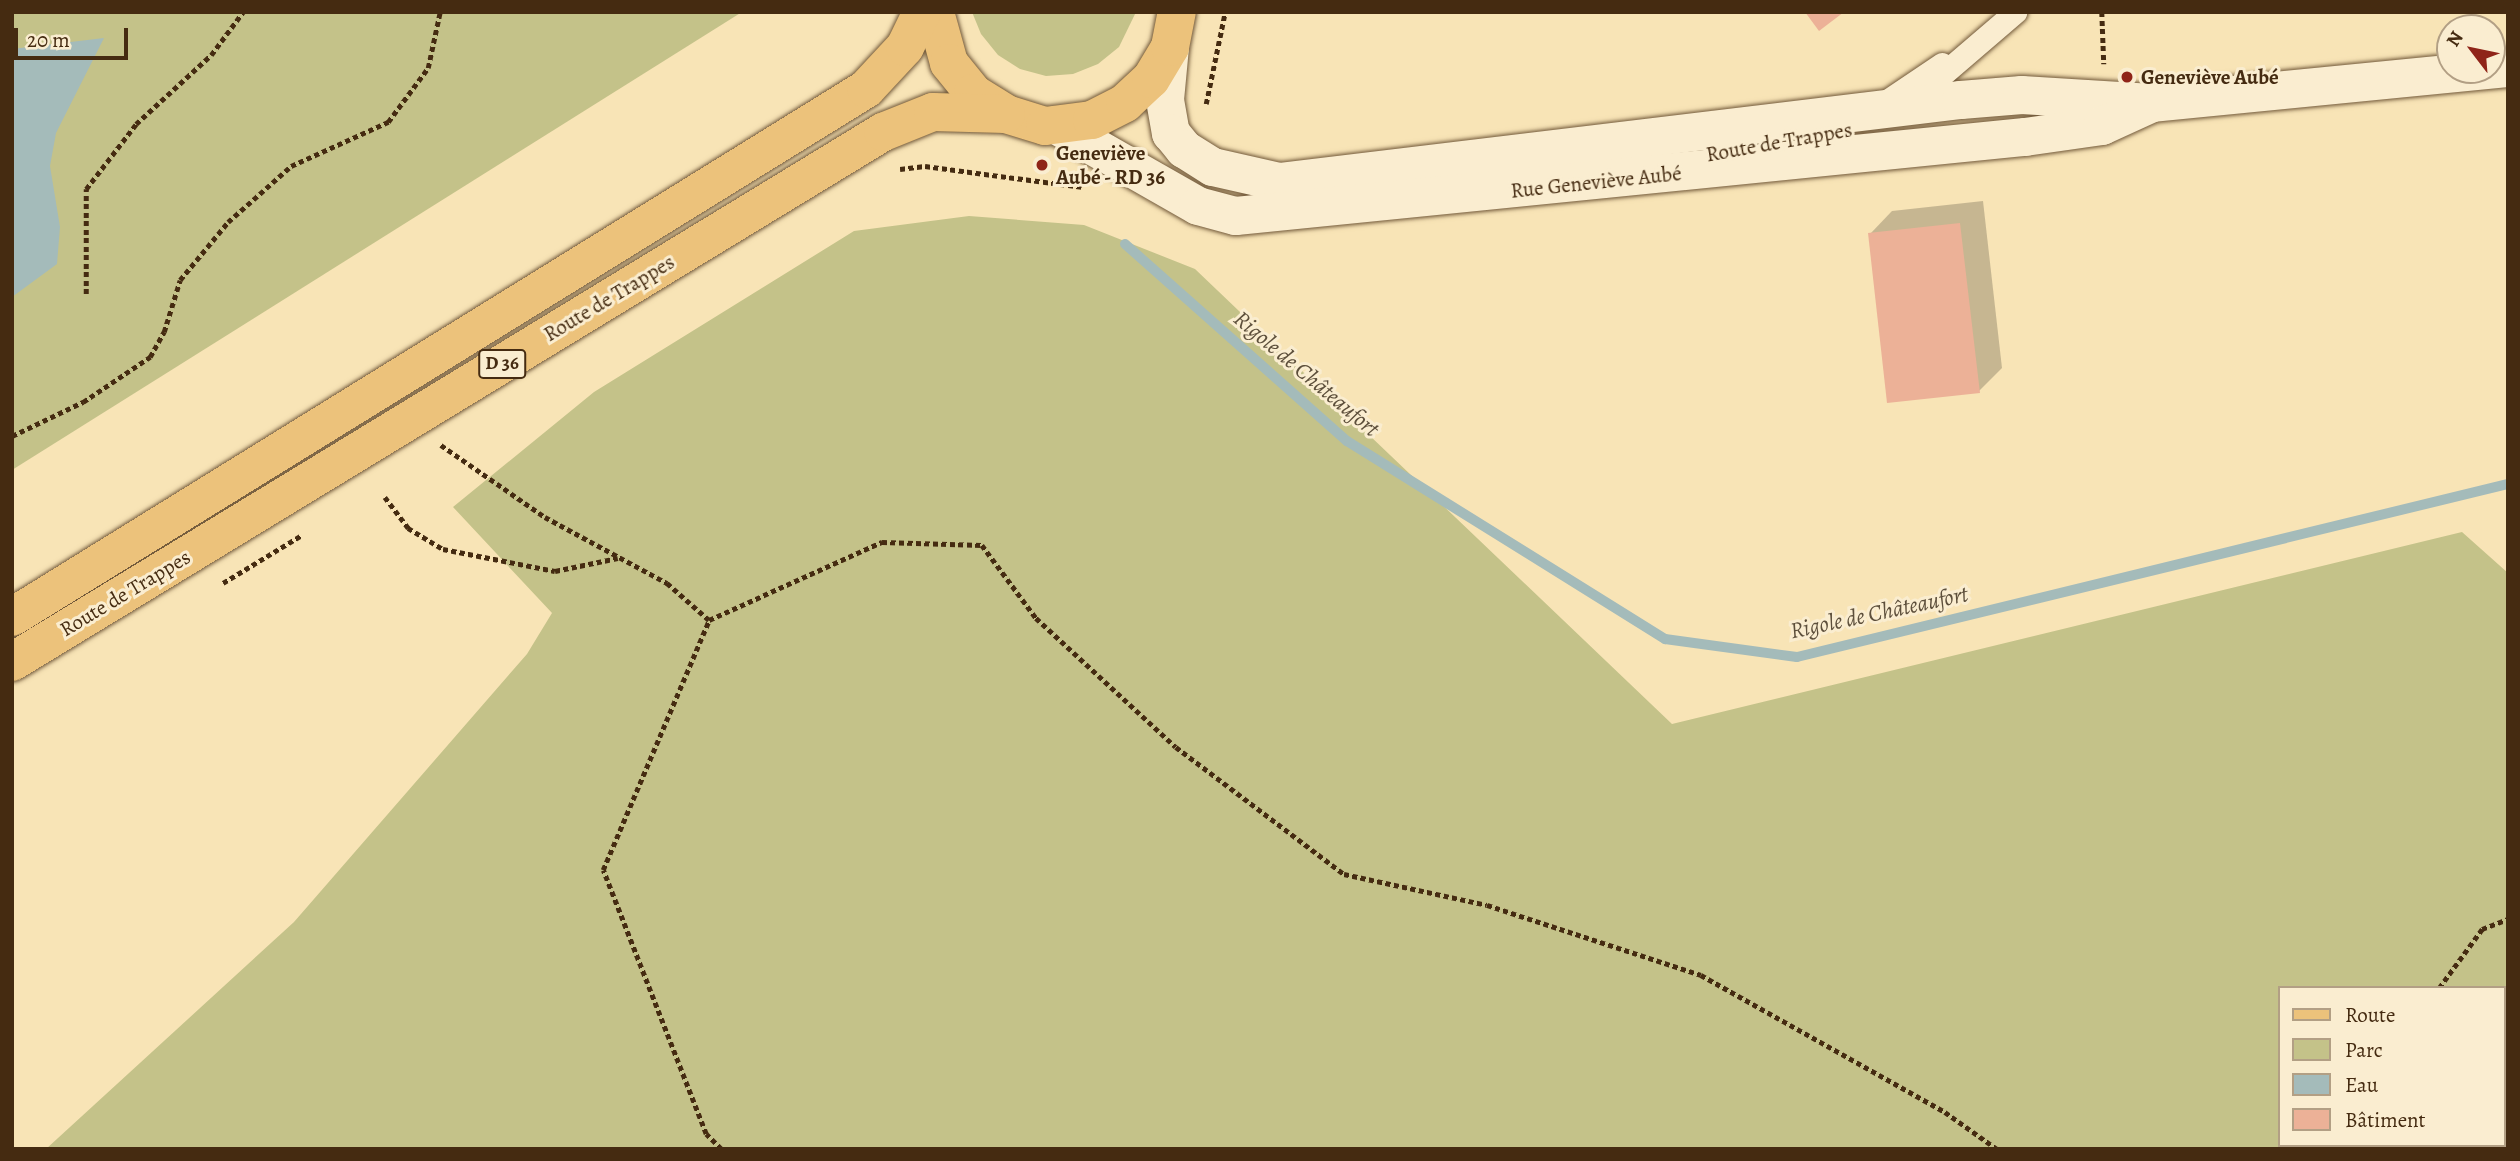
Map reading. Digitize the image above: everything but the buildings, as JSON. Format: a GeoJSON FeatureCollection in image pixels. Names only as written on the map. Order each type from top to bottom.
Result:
{"type":"FeatureCollection","features":[{"type":"Feature","properties":{"kind":"main road","name":"Route de Trappes"},"geometry":{"type":"LineString","coordinates":[[12,617],[866,89],[905,47],[922,12]]}},
{"type":"Feature","properties":{"kind":"main road"},"geometry":{"type":"LineString","coordinates":[[935,12],[949,63],[973,93],[1024,122],[1056,125],[1092,120],[1125,103],[1151,79],[1173,30]]}},
{"type":"Feature","properties":{"kind":"main road","name":"Route de Trappes"},"geometry":{"type":"LineString","coordinates":[[12,662],[883,132],[933,112],[1006,114]]}},
{"type":"Feature","properties":{"kind":"street","name":"Rue Geneviève Aubé"},"geometry":{"type":"LineString","coordinates":[[1173,30],[1165,100],[1171,134],[1184,149],[1213,167],[1279,183],[1889,108],[1952,88],[2152,103],[2508,68]]}},
{"type":"Feature","properties":{"kind":"street","name":"Rue Geneviève Aubé"},"geometry":{"type":"LineString","coordinates":[[1056,125],[1198,206],[1236,216],[1651,177],[2102,126],[2152,103]]}},
{"type":"Feature","properties":{"kind":"street","name":"Route de Trappes"},"geometry":{"type":"LineString","coordinates":[[1651,177],[1713,149],[1875,125],[1889,108]]}},
{"type":"Feature","properties":{"kind":"lane"},"geometry":{"type":"LineString","coordinates":[[1889,108],[1928,70],[1961,56],[2015,12]]}},
{"type":"Feature","properties":{"kind":"lane"},"geometry":{"type":"LineString","coordinates":[[1952,88],[1961,56]]}},
{"type":"Feature","properties":{"kind":"path"},"geometry":{"type":"LineString","coordinates":[[86,293],[86,189],[136,124],[211,55],[243,12]]}},
{"type":"Feature","properties":{"kind":"path"},"geometry":{"type":"LineString","coordinates":[[12,436],[83,402],[150,357],[164,332],[180,280],[228,222],[291,166],[388,122],[428,68],[440,12]]}},
{"type":"Feature","properties":{"kind":"path"},"geometry":{"type":"LineString","coordinates":[[2102,12],[2104,99]]}},
{"type":"Feature","properties":{"kind":"path"},"geometry":{"type":"LineString","coordinates":[[894,170],[925,166],[1100,187],[1131,167]]}},
{"type":"Feature","properties":{"kind":"path"},"geometry":{"type":"LineString","coordinates":[[452,437],[440,444],[545,517],[667,583],[709,620]]}},
{"type":"Feature","properties":{"kind":"path"},"geometry":{"type":"LineString","coordinates":[[385,497],[408,528],[443,549],[555,571],[620,557]]}},
{"type":"Feature","properties":{"kind":"path"},"geometry":{"type":"LineString","coordinates":[[721,1149],[706,1134],[603,870],[709,620],[882,542],[982,545],[1036,618],[1176,747],[1344,874],[1487,905],[1701,975],[1945,1112],[1997,1149]]}},
{"type":"Feature","properties":{"kind":"path"},"geometry":{"type":"LineString","coordinates":[[2440,986],[2482,929],[2508,919]]}},
{"type":"Feature","properties":{"kind":"green space"},"geometry":{"type":"Polygon","coordinates":[[[12,12],[742,12],[12,470],[12,12]]]}},
{"type":"Feature","properties":{"kind":"green space"},"geometry":{"type":"Polygon","coordinates":[[[972,12],[1136,12],[1119,47],[1098,64],[1073,74],[1046,76],[1020,69],[998,55],[981,34],[972,12]]]}},
{"type":"Feature","properties":{"kind":"green space"},"geometry":{"type":"Polygon","coordinates":[[[969,216],[1084,225],[1195,269],[1672,724],[2462,532],[2508,573],[2508,1149],[46,1149],[294,922],[527,654],[552,613],[453,507],[594,392],[854,231],[969,216]]]}},
{"type":"Feature","properties":{"kind":"water"},"geometry":{"type":"Polygon","coordinates":[[[104,38],[56,133],[50,166],[60,227],[57,264],[12,297],[12,49],[104,38]]]}},
{"type":"Feature","properties":{"kind":"waterway","name":"Rigole de Châteaufort"},"geometry":{"type":"LineString","coordinates":[[1125,244],[1347,441],[1665,639],[1797,657],[2508,484]]}},
{"type":"Feature","properties":{"kind":"place","name":"Geneviève Aubé"},"geometry":{"type":"Point","coordinates":[2127,77]}},
{"type":"Feature","properties":{"kind":"place","name":"Geneviève Aubé - RD 36"},"geometry":{"type":"Point","coordinates":[1042,165]}}]}
